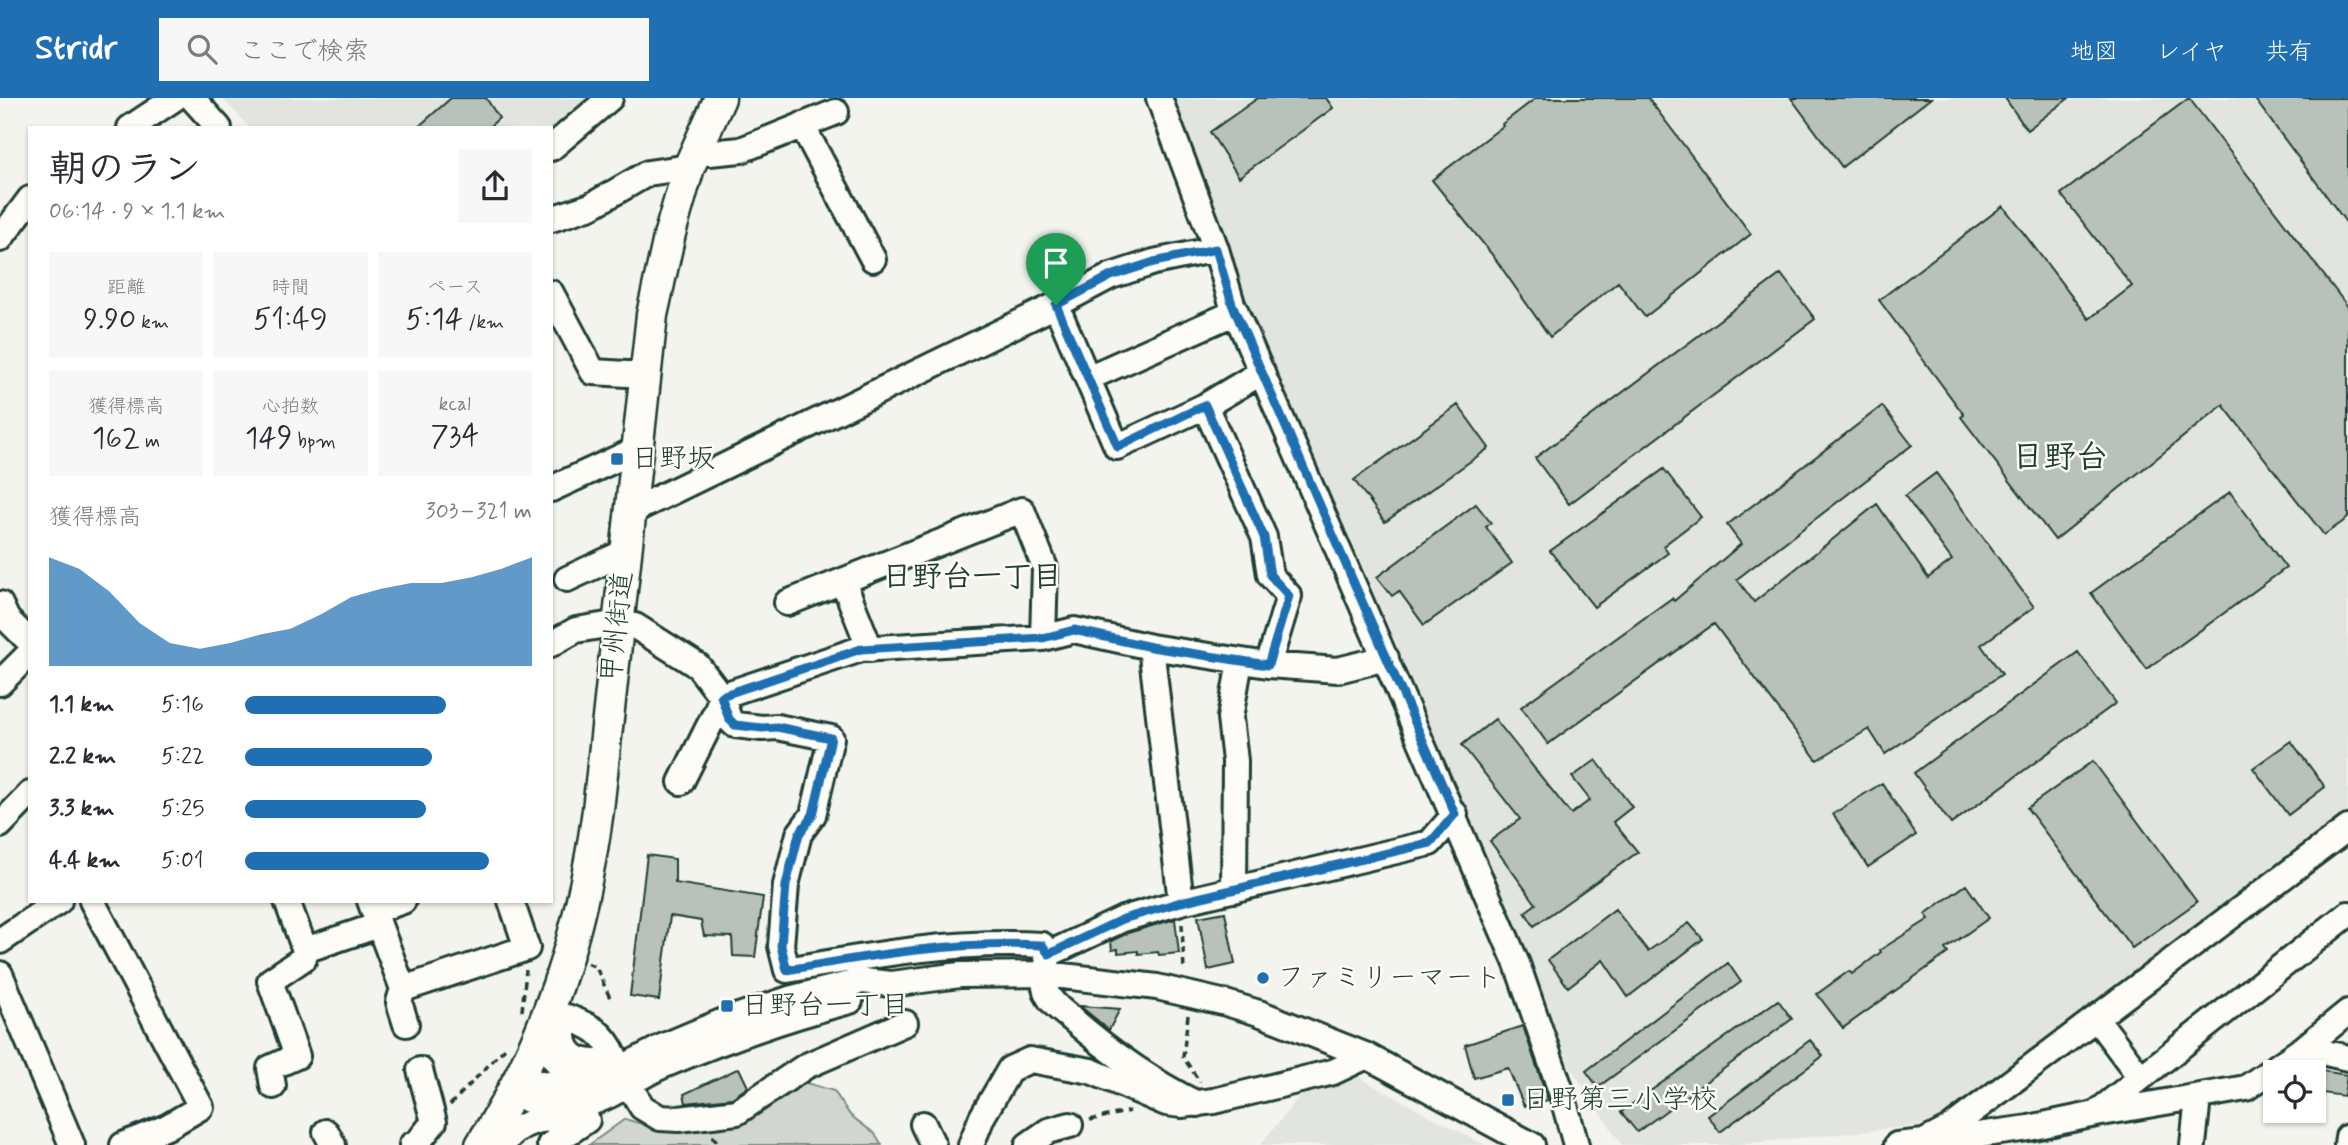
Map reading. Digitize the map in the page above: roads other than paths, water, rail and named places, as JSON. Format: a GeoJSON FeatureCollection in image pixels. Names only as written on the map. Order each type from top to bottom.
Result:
{"type":"FeatureCollection","features":[{"type":"Feature","properties":{"kind":"main road","name":"甲州街道"},"geometry":{"type":"LineString","coordinates":[[481,1145],[514,1090],[534,1019],[577,926],[591,860],[652,315],[665,256],[693,157],[720,98]]}},
{"type":"Feature","properties":{"kind":"street"},"geometry":{"type":"LineString","coordinates":[[133,126],[174,98]]}},
{"type":"Feature","properties":{"kind":"street"},"geometry":{"type":"LineString","coordinates":[[192,98],[217,126]]}},
{"type":"Feature","properties":{"kind":"street"},"geometry":{"type":"LineString","coordinates":[[553,146],[610,98]]}},
{"type":"Feature","properties":{"kind":"street"},"geometry":{"type":"LineString","coordinates":[[1159,98],[1216,249],[1236,312],[1455,814],[1517,964],[1576,1145]]}},
{"type":"Feature","properties":{"kind":"street"},"geometry":{"type":"LineString","coordinates":[[553,218],[591,206],[648,173],[693,157],[741,149],[836,112]]}},
{"type":"Feature","properties":{"kind":"street"},"geometry":{"type":"LineString","coordinates":[[802,125],[873,259]]}},
{"type":"Feature","properties":{"kind":"street"},"geometry":{"type":"LineString","coordinates":[[0,239],[28,202]]}},
{"type":"Feature","properties":{"kind":"street"},"geometry":{"type":"LineString","coordinates":[[632,511],[1111,276],[1154,262],[1216,249]]}},
{"type":"Feature","properties":{"kind":"street"},"geometry":{"type":"LineString","coordinates":[[553,297],[593,372],[644,375]]}},
{"type":"Feature","properties":{"kind":"street"},"geometry":{"type":"LineString","coordinates":[[1056,305],[1118,447],[1205,405],[1262,372]]}},
{"type":"Feature","properties":{"kind":"street"},"geometry":{"type":"LineString","coordinates":[[1088,377],[1236,312]]}},
{"type":"Feature","properties":{"kind":"street"},"geometry":{"type":"LineString","coordinates":[[1205,405],[1264,537],[1270,575],[1289,596],[1268,665]]}},
{"type":"Feature","properties":{"kind":"street"},"geometry":{"type":"LineString","coordinates":[[553,488],[638,449]]}},
{"type":"Feature","properties":{"kind":"street"},"geometry":{"type":"LineString","coordinates":[[787,603],[1022,510],[1045,568],[1043,638]]}},
{"type":"Feature","properties":{"kind":"street"},"geometry":{"type":"LineString","coordinates":[[566,579],[625,552]]}},
{"type":"Feature","properties":{"kind":"street"},"geometry":{"type":"LineString","coordinates":[[843,581],[870,649]]}},
{"type":"Feature","properties":{"kind":"street"},"geometry":{"type":"LineString","coordinates":[[0,604],[7,619],[28,640]]}},
{"type":"Feature","properties":{"kind":"street"},"geometry":{"type":"LineString","coordinates":[[553,643],[576,630],[619,623],[635,626],[698,666],[721,696],[729,719],[735,725],[777,727],[831,738],[813,815],[799,834],[786,885],[781,946],[787,970],[875,954],[957,946],[1042,945],[1047,964],[1046,991],[1055,1004],[1093,1037],[1156,1084],[1205,1103]]}},
{"type":"Feature","properties":{"kind":"street"},"geometry":{"type":"LineString","coordinates":[[721,696],[861,649],[1043,638],[1074,630],[1151,647],[1268,665],[1338,670],[1386,658]]}},
{"type":"Feature","properties":{"kind":"street"},"geometry":{"type":"LineString","coordinates":[[1151,647],[1181,902]]}},
{"type":"Feature","properties":{"kind":"street"},"geometry":{"type":"LineString","coordinates":[[0,683],[28,655]]}},
{"type":"Feature","properties":{"kind":"street"},"geometry":{"type":"LineString","coordinates":[[1234,890],[1235,761],[1230,718],[1240,661]]}},
{"type":"Feature","properties":{"kind":"street"},"geometry":{"type":"LineString","coordinates":[[681,782],[717,710],[721,696]]}},
{"type":"Feature","properties":{"kind":"street"},"geometry":{"type":"LineString","coordinates":[[0,825],[28,796]]}},
{"type":"Feature","properties":{"kind":"street"},"geometry":{"type":"LineString","coordinates":[[1047,964],[1123,919],[1305,871],[1430,843],[1455,814]]}},
{"type":"Feature","properties":{"kind":"street"},"geometry":{"type":"LineString","coordinates":[[1924,1142],[1949,1129],[2096,1018],[2338,844],[2348,828]]}},
{"type":"Feature","properties":{"kind":"street"},"geometry":{"type":"LineString","coordinates":[[0,941],[56,903]]}},
{"type":"Feature","properties":{"kind":"street"},"geometry":{"type":"LineString","coordinates":[[93,903],[201,1107],[171,1136],[123,1145]]}},
{"type":"Feature","properties":{"kind":"street"},"geometry":{"type":"LineString","coordinates":[[273,1086],[270,1068],[298,1056],[270,981],[304,958],[305,950],[288,903]]}},
{"type":"Feature","properties":{"kind":"street"},"geometry":{"type":"LineString","coordinates":[[305,950],[375,912],[398,903]]}},
{"type":"Feature","properties":{"kind":"street"},"geometry":{"type":"LineString","coordinates":[[403,989],[527,948],[512,903]]}},
{"type":"Feature","properties":{"kind":"street"},"geometry":{"type":"LineString","coordinates":[[375,912],[403,989],[399,1002],[406,1024]]}},
{"type":"Feature","properties":{"kind":"street"},"geometry":{"type":"LineString","coordinates":[[1897,1145],[2070,1133],[2348,914]]}},
{"type":"Feature","properties":{"kind":"street"},"geometry":{"type":"LineString","coordinates":[[514,1090],[541,1083],[575,1086],[599,1080],[664,1046],[721,1021],[789,999],[862,981],[892,984],[1047,964],[1226,1003],[1288,1023],[1367,1056],[1532,1145]]}},
{"type":"Feature","properties":{"kind":"street"},"geometry":{"type":"LineString","coordinates":[[0,975],[72,1145]]}},
{"type":"Feature","properties":{"kind":"street"},"geometry":{"type":"LineString","coordinates":[[2096,1114],[2246,1088],[2304,1048],[2348,1013]]}},
{"type":"Feature","properties":{"kind":"street"},"geometry":{"type":"LineString","coordinates":[[2096,1018],[2141,1078]]}},
{"type":"Feature","properties":{"kind":"street"},"geometry":{"type":"LineString","coordinates":[[534,1019],[547,1040],[552,1057],[566,1068],[581,1075],[598,1075],[621,1070]]}},
{"type":"Feature","properties":{"kind":"street"},"geometry":{"type":"LineString","coordinates":[[621,1070],[642,1107],[660,1118],[679,1119],[737,1112],[806,1066],[905,1023]]}},
{"type":"Feature","properties":{"kind":"street"},"geometry":{"type":"LineString","coordinates":[[2304,1048],[2348,1058]]}},
{"type":"Feature","properties":{"kind":"street"},"geometry":{"type":"LineString","coordinates":[[971,1145],[982,1117],[1010,1069],[1030,1060],[1091,1071],[1166,1103],[1205,1103],[1333,1072],[1367,1056]]}},
{"type":"Feature","properties":{"kind":"street"},"geometry":{"type":"LineString","coordinates":[[412,1145],[418,1142],[434,1122],[420,1070]]}},
{"type":"Feature","properties":{"kind":"street"},"geometry":{"type":"LineString","coordinates":[[2193,1145],[2198,1097]]}},
{"type":"Feature","properties":{"kind":"street"},"geometry":{"type":"LineString","coordinates":[[503,1145],[525,1124],[538,1119],[587,1120],[550,1145]]}},
{"type":"Feature","properties":{"kind":"street"},"geometry":{"type":"LineString","coordinates":[[1028,1145],[1048,1131],[1070,1125]]}},
{"type":"Feature","properties":{"kind":"street"},"geometry":{"type":"LineString","coordinates":[[2347,1145],[2348,1137]]}},
{"type":"Feature","properties":{"kind":"place","name":"日野坂"},"geometry":{"type":"Point","coordinates":[617,459]}},
{"type":"Feature","properties":{"kind":"place","name":"ファミリーマート"},"geometry":{"type":"Point","coordinates":[1263,978]}},
{"type":"Feature","properties":{"kind":"place","name":"日野台一丁目"},"geometry":{"type":"Point","coordinates":[727,1006]}},
{"type":"Feature","properties":{"kind":"place","name":"日野第三小学校"},"geometry":{"type":"Point","coordinates":[1508,1100]}},
{"type":"Feature","properties":{"kind":"district","name":"日野台"},"geometry":{"type":"Point","coordinates":[2060,458]}},
{"type":"Feature","properties":{"kind":"district","name":"日野台一丁目"},"geometry":{"type":"Point","coordinates":[972,577]}}]}
